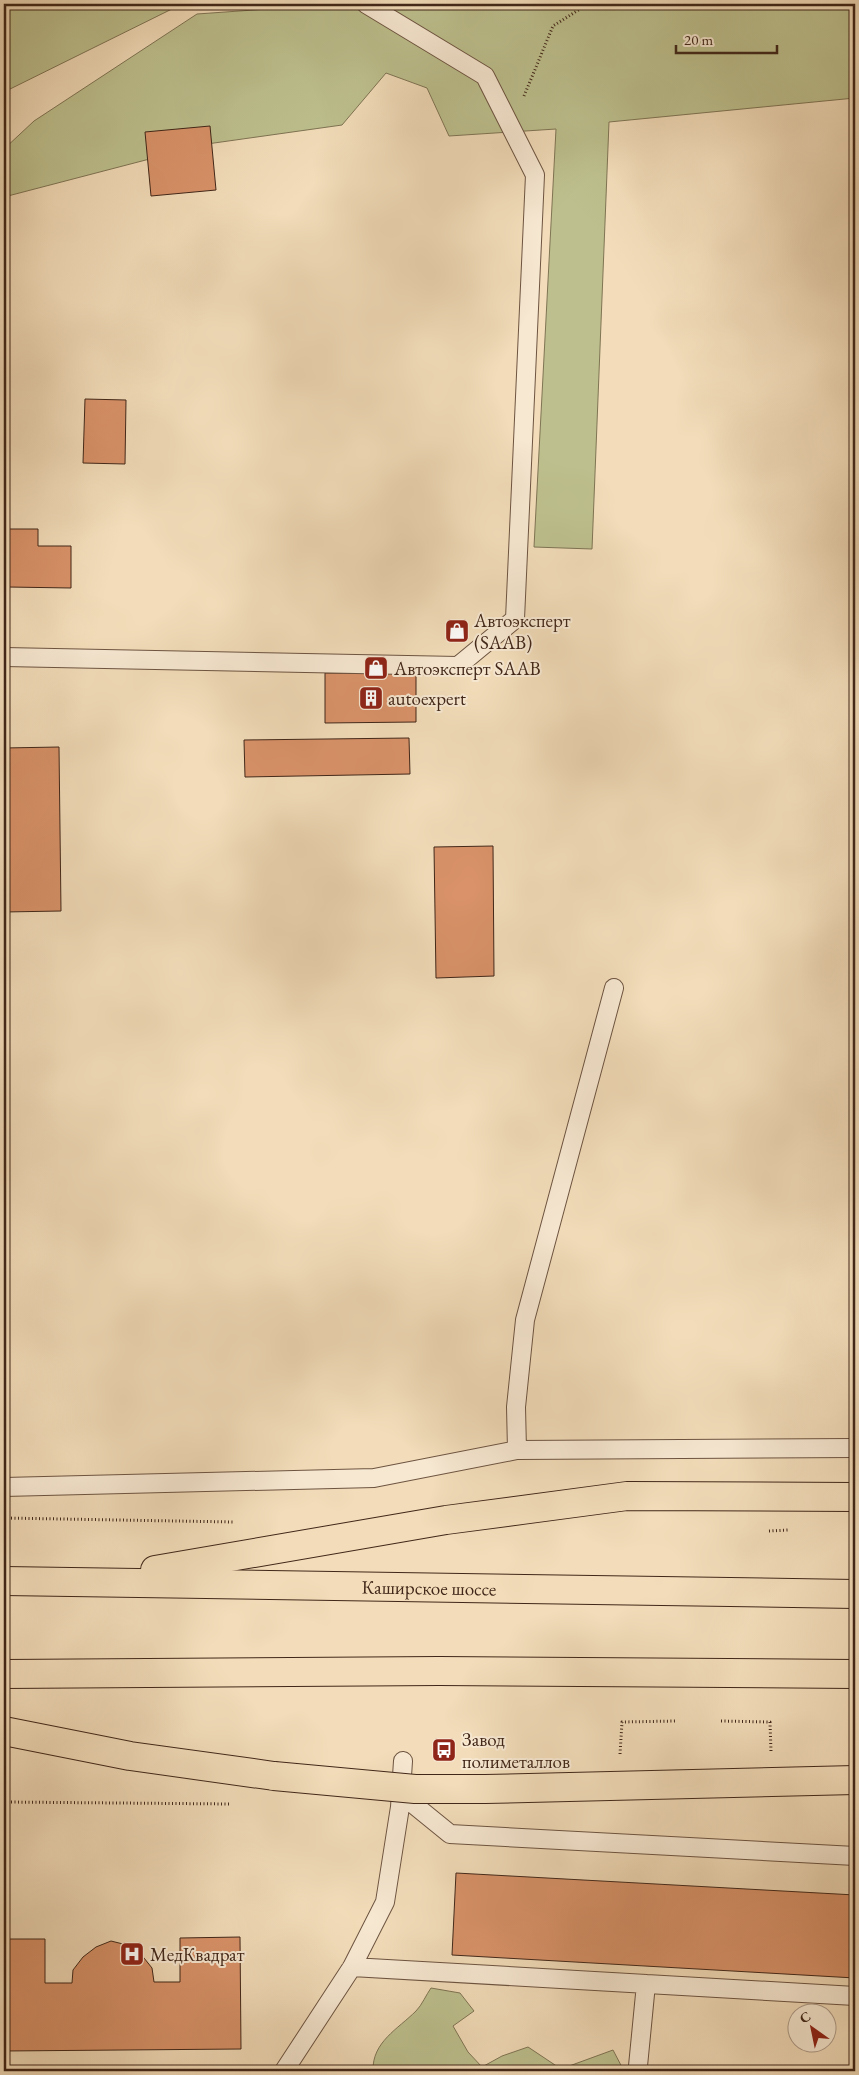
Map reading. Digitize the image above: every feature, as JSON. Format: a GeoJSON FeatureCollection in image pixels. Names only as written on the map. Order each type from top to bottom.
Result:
{"type":"FeatureCollection","features":[{"type":"Feature","properties":{"kind":"main road"},"geometry":{"type":"LineString","coordinates":[[87,1581],[446,1520],[627,1496],[855,1497]]}},
{"type":"Feature","properties":{"kind":"main road","name":"Каширское шоссе"},"geometry":{"type":"LineString","coordinates":[[4,1581],[855,1594]]}},
{"type":"Feature","properties":{"kind":"main road"},"geometry":{"type":"LineString","coordinates":[[4,1674],[429,1671],[855,1674]]}},
{"type":"Feature","properties":{"kind":"main road"},"geometry":{"type":"LineString","coordinates":[[4,1731],[130,1756],[274,1776],[415,1789],[855,1780]]}},
{"type":"Feature","properties":{"kind":"lane"},"geometry":{"type":"LineString","coordinates":[[4,657],[458,666],[515,619],[535,175],[485,76],[366,4]]}},
{"type":"Feature","properties":{"kind":"lane"},"geometry":{"type":"LineString","coordinates":[[517,1450],[516,1407],[525,1320],[614,988]]}},
{"type":"Feature","properties":{"kind":"lane"},"geometry":{"type":"LineString","coordinates":[[4,1487],[374,1478],[517,1450],[855,1448]]}},
{"type":"Feature","properties":{"kind":"lane"},"geometry":{"type":"LineString","coordinates":[[284,2071],[352,1967],[385,1902],[402,1794],[403,1760]]}},
{"type":"Feature","properties":{"kind":"lane"},"geometry":{"type":"LineString","coordinates":[[402,1794],[450,1834],[855,1856]]}},
{"type":"Feature","properties":{"kind":"lane"},"geometry":{"type":"LineString","coordinates":[[352,1967],[855,1996]]}},
{"type":"Feature","properties":{"kind":"lane"},"geometry":{"type":"LineString","coordinates":[[638,2066],[646,1984]]}},
{"type":"Feature","properties":{"kind":"path"},"geometry":{"type":"LineString","coordinates":[[511,126],[553,26],[588,4]]}},
{"type":"Feature","properties":{"kind":"path"},"geometry":{"type":"LineString","coordinates":[[620,1758],[622,1722],[677,1721]]}},
{"type":"Feature","properties":{"kind":"path"},"geometry":{"type":"LineString","coordinates":[[721,1721],[770,1722],[771,1757]]}},
{"type":"Feature","properties":{"kind":"green space"},"geometry":{"type":"Polygon","coordinates":[[[4,4],[182,4],[4,92],[4,4]]]}},
{"type":"Feature","properties":{"kind":"green space"},"geometry":{"type":"Polygon","coordinates":[[[287,4],[855,4],[855,98],[609,122],[592,549],[534,547],[556,129],[449,136],[427,88],[386,73],[342,125],[207,144],[4,197],[4,149],[34,121],[197,14],[268,9],[287,4]]]}},
{"type":"Feature","properties":{"kind":"green space"},"geometry":{"type":"Polygon","coordinates":[[[431,1988],[460,1993],[474,2011],[453,2026],[468,2052],[482,2067],[502,2056],[528,2047],[561,2069],[613,2050],[624,2071],[373,2071],[374,2061],[381,2044],[418,2009],[431,1988]]]}},
{"type":"Feature","properties":{"kind":"building"},"geometry":{"type":"Polygon","coordinates":[[[210,126],[216,190],[151,196],[145,132],[210,126]]]}},
{"type":"Feature","properties":{"kind":"building"},"geometry":{"type":"Polygon","coordinates":[[[85,399],[126,400],[125,464],[83,463],[85,399]]]}},
{"type":"Feature","properties":{"kind":"building"},"geometry":{"type":"Polygon","coordinates":[[[9,529],[38,529],[38,546],[71,546],[71,588],[8,587],[9,529]]]}},
{"type":"Feature","properties":{"kind":"building","name":"autoexpert"},"geometry":{"type":"Polygon","coordinates":[[[325,673],[416,673],[416,722],[325,723],[325,673]]]}},
{"type":"Feature","properties":{"kind":"building"},"geometry":{"type":"Polygon","coordinates":[[[409,738],[410,774],[245,777],[244,740],[409,738]]]}},
{"type":"Feature","properties":{"kind":"building"},"geometry":{"type":"Polygon","coordinates":[[[59,747],[61,911],[4,912],[4,748],[59,747]]]}},
{"type":"Feature","properties":{"kind":"building"},"geometry":{"type":"Polygon","coordinates":[[[493,846],[494,976],[436,978],[434,847],[493,846]]]}},
{"type":"Feature","properties":{"kind":"building"},"geometry":{"type":"Polygon","coordinates":[[[456,1873],[855,1895],[855,1978],[452,1955],[456,1873]]]}},
{"type":"Feature","properties":{"kind":"building","name":"МедКвадрат"},"geometry":{"type":"Polygon","coordinates":[[[240,1937],[241,2049],[4,2051],[4,1939],[45,1939],[45,1983],[72,1983],[73,1970],[83,1957],[96,1947],[111,1941],[127,1945],[140,1953],[152,1968],[154,1982],[180,1982],[180,1938],[240,1937]]]}},
{"type":"Feature","properties":{"kind":"place","name":"Автоэксперт (SAAB)"},"geometry":{"type":"Point","coordinates":[457,631]}},
{"type":"Feature","properties":{"kind":"place","name":"Автоэксперт SAAB"},"geometry":{"type":"Point","coordinates":[376,668]}},
{"type":"Feature","properties":{"kind":"place","name":"autoexpert"},"geometry":{"type":"Point","coordinates":[371,698]}},
{"type":"Feature","properties":{"kind":"place","name":"Завод полиметаллов"},"geometry":{"type":"Point","coordinates":[444,1750]}},
{"type":"Feature","properties":{"kind":"place","name":"МедКвадрат"},"geometry":{"type":"Point","coordinates":[132,1954]}}]}
